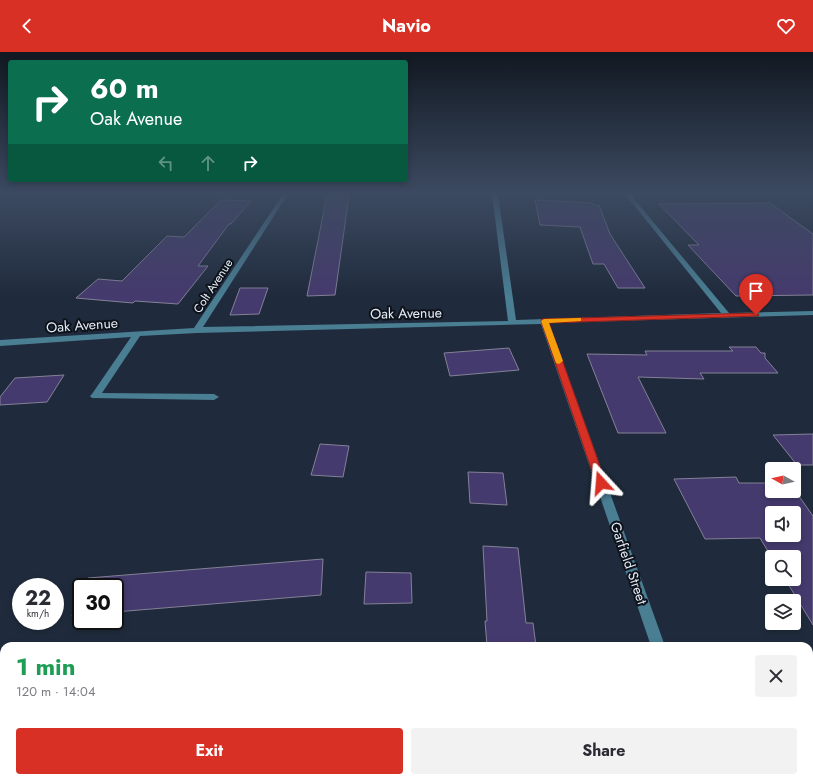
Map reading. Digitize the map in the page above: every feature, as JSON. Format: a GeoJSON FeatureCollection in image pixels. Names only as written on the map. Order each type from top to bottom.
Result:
{"type":"FeatureCollection","features":[{"type":"Feature","properties":{"kind":"street","name":"Colt Avenue"},"geometry":{"type":"LineString","coordinates":[[197,330],[264,228]]}},
{"type":"Feature","properties":{"kind":"street"},"geometry":{"type":"LineString","coordinates":[[499,228],[512,323]]}},
{"type":"Feature","properties":{"kind":"street"},"geometry":{"type":"LineString","coordinates":[[655,228],[727,316]]}},
{"type":"Feature","properties":{"kind":"street","name":"Oak Avenue"},"geometry":{"type":"LineString","coordinates":[[0,343],[197,330],[512,323],[813,313]]}},
{"type":"Feature","properties":{"kind":"street","name":"Garfield Street"},"geometry":{"type":"LineString","coordinates":[[544,321],[657,642]]}},
{"type":"Feature","properties":{"kind":"street"},"geometry":{"type":"LineString","coordinates":[[137,334],[95,396],[214,397]]}},
{"type":"Feature","properties":{"kind":"building"},"geometry":{"type":"Polygon","coordinates":[[[193,228],[226,228],[198,266],[208,266],[178,304],[135,301],[133,303],[76,298],[98,279],[122,281],[167,236],[184,237],[193,228]]]}},
{"type":"Feature","properties":{"kind":"building"},"geometry":{"type":"Polygon","coordinates":[[[320,228],[344,228],[335,295],[307,296],[320,228]]]}},
{"type":"Feature","properties":{"kind":"building"},"geometry":{"type":"Polygon","coordinates":[[[580,228],[608,228],[610,234],[645,288],[618,288],[604,264],[593,264],[580,228]]]}},
{"type":"Feature","properties":{"kind":"building"},"geometry":{"type":"Polygon","coordinates":[[[682,228],[805,228],[813,234],[813,295],[736,296],[688,245],[699,245],[682,228]]]}},
{"type":"Feature","properties":{"kind":"building"},"geometry":{"type":"Polygon","coordinates":[[[240,288],[268,288],[259,314],[230,315],[240,288]]]}},
{"type":"Feature","properties":{"kind":"building"},"geometry":{"type":"Polygon","coordinates":[[[729,347],[756,347],[761,353],[765,353],[765,358],[778,373],[700,373],[704,379],[638,377],[666,433],[618,433],[587,354],[647,355],[645,351],[733,351],[729,347]]]}},
{"type":"Feature","properties":{"kind":"building"},"geometry":{"type":"Polygon","coordinates":[[[509,348],[519,370],[450,376],[444,353],[509,348]]]}},
{"type":"Feature","properties":{"kind":"building"},"geometry":{"type":"Polygon","coordinates":[[[64,375],[47,402],[0,405],[0,397],[15,378],[64,375]]]}},
{"type":"Feature","properties":{"kind":"building"},"geometry":{"type":"Polygon","coordinates":[[[813,434],[813,465],[801,465],[801,462],[795,462],[773,435],[813,434]]]}},
{"type":"Feature","properties":{"kind":"building"},"geometry":{"type":"Polygon","coordinates":[[[320,444],[349,446],[343,477],[311,475],[320,444]]]}},
{"type":"Feature","properties":{"kind":"building"},"geometry":{"type":"Polygon","coordinates":[[[468,472],[503,473],[507,505],[470,503],[468,472]]]}},
{"type":"Feature","properties":{"kind":"building"},"geometry":{"type":"Polygon","coordinates":[[[736,477],[739,483],[765,483],[765,498],[800,498],[813,516],[813,625],[801,605],[801,594],[794,594],[789,586],[801,586],[801,550],[767,550],[760,538],[705,539],[674,479],[736,477]]]}},
{"type":"Feature","properties":{"kind":"building"},"geometry":{"type":"Polygon","coordinates":[[[483,546],[518,548],[526,623],[533,623],[535,642],[487,642],[485,621],[487,621],[483,546]]]}},
{"type":"Feature","properties":{"kind":"building"},"geometry":{"type":"Polygon","coordinates":[[[323,559],[321,595],[124,611],[124,578],[88,578],[323,559]]]}},
{"type":"Feature","properties":{"kind":"building"},"geometry":{"type":"Polygon","coordinates":[[[366,572],[411,573],[412,603],[364,604],[366,572]]]}},
{"type":"Feature","properties":{"kind":"slow traffic"},"geometry":{"type":"LineString","coordinates":[[559,361],[544,321],[578,320]]}},
{"type":"Feature","properties":{"kind":"route"},"geometry":{"type":"LineString","coordinates":[[601,483],[544,321],[756,315]]}}]}
